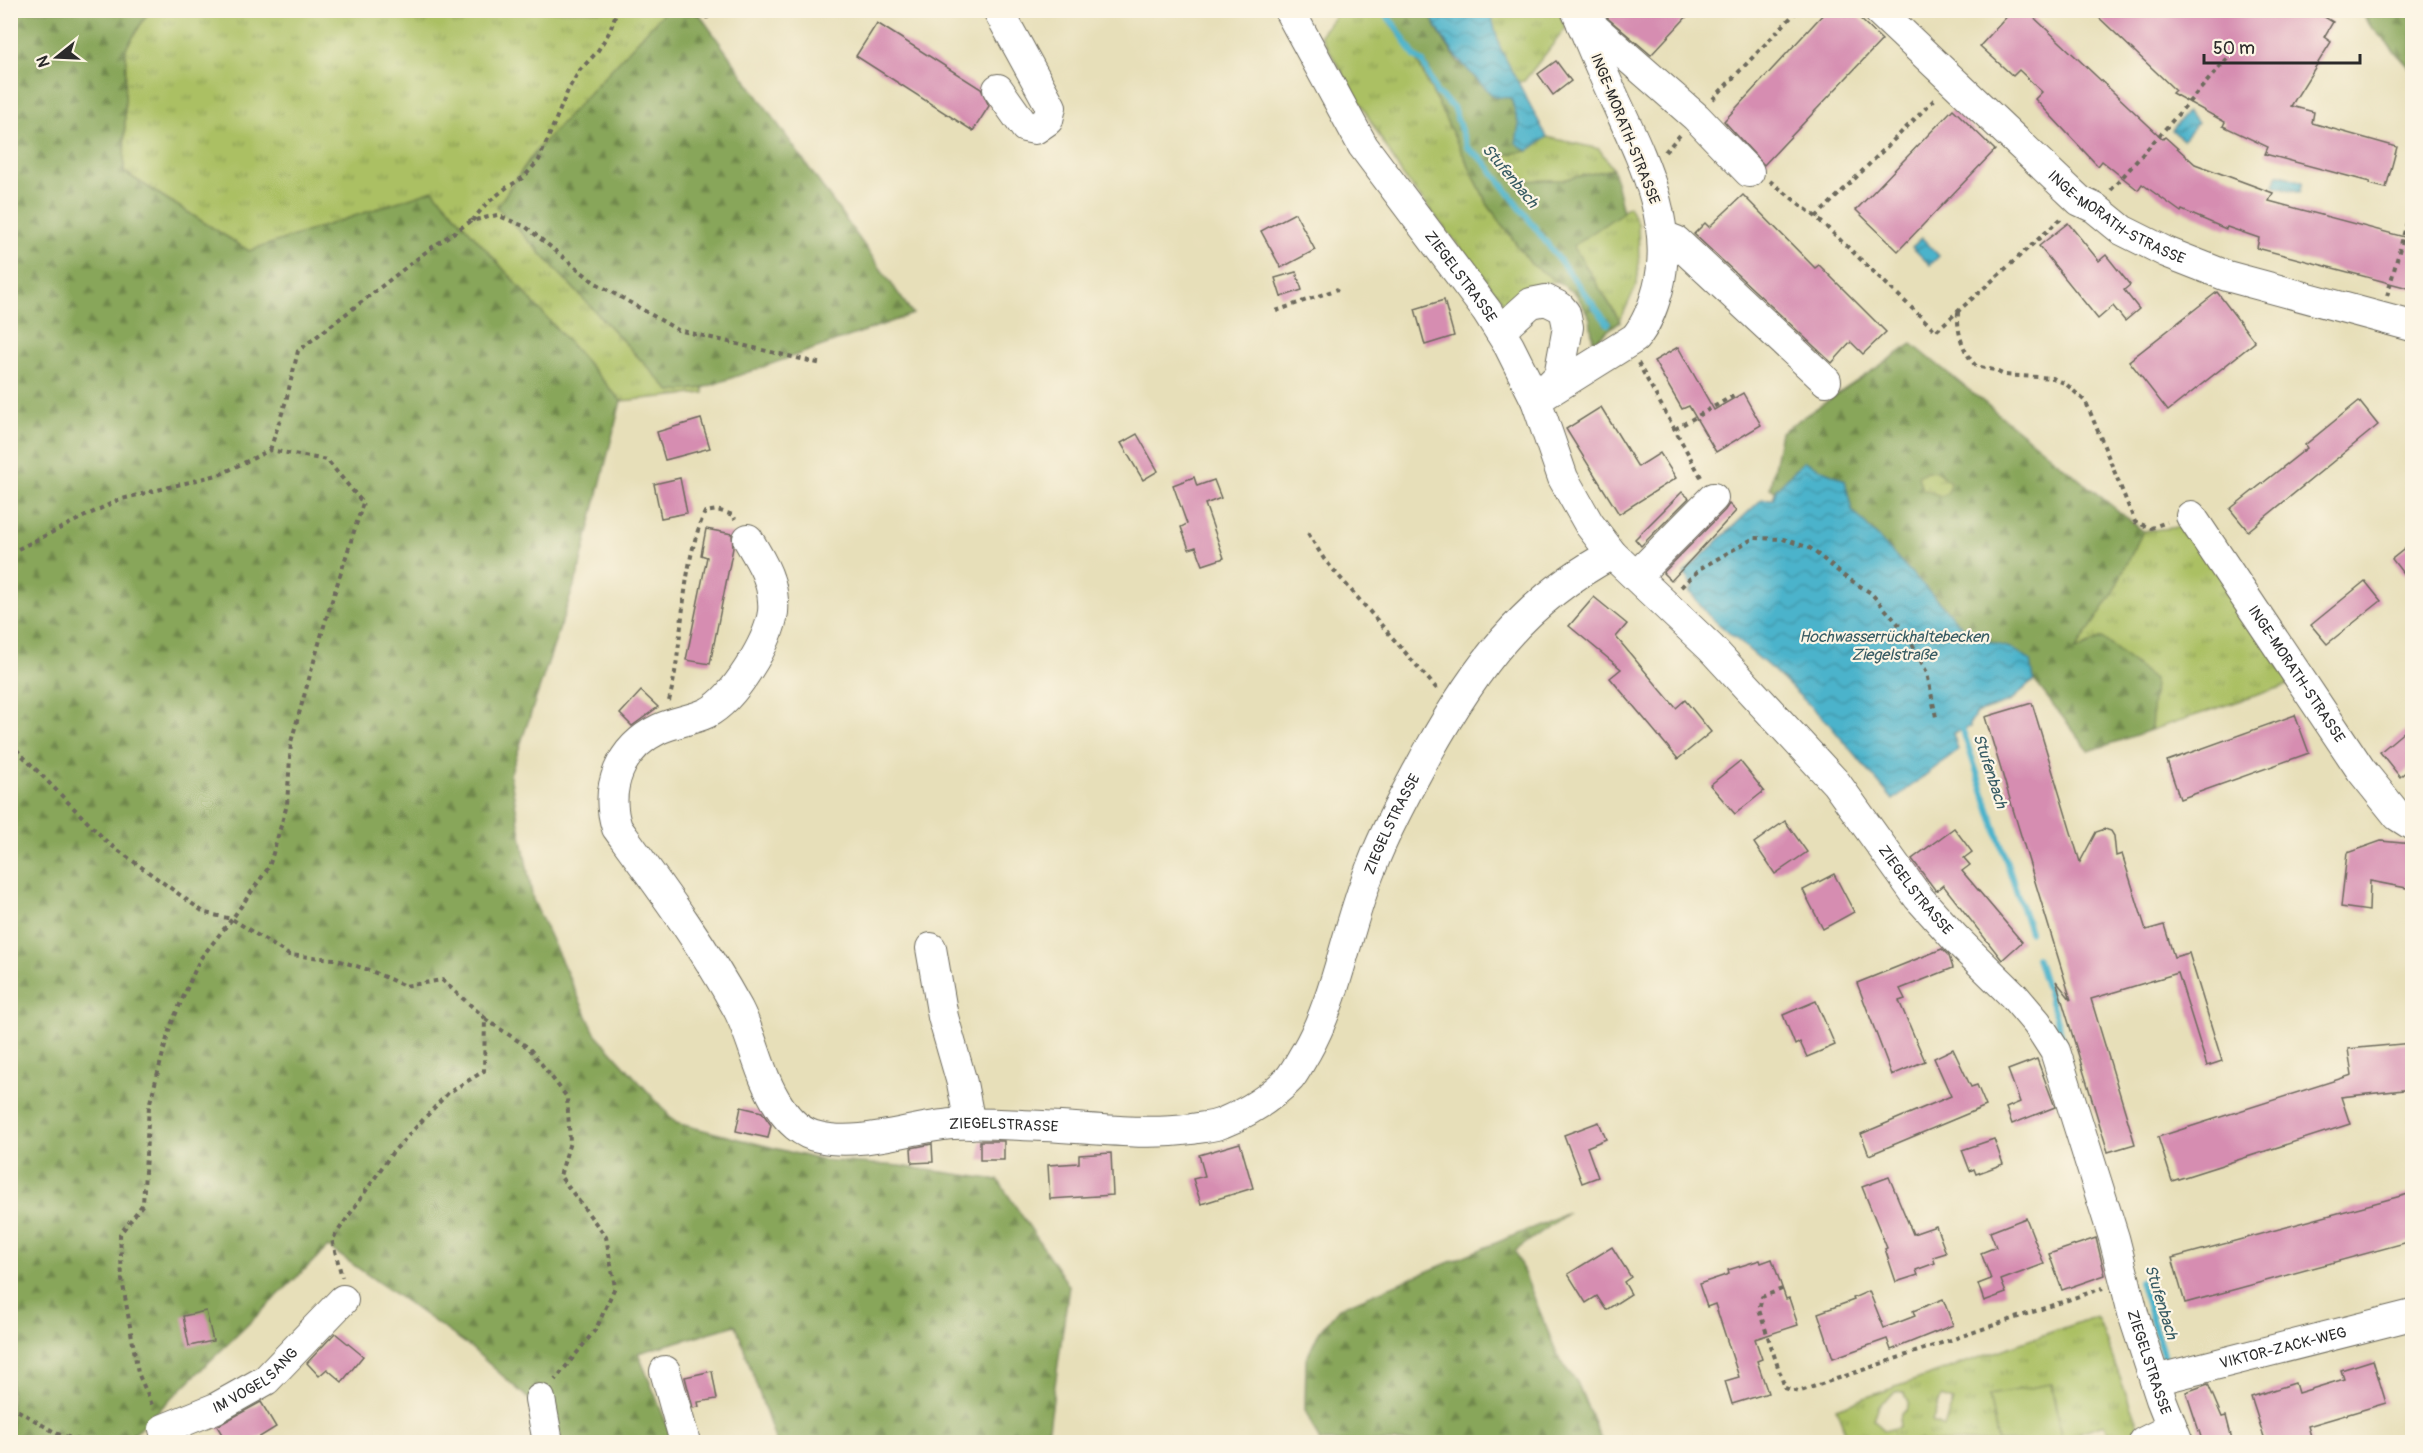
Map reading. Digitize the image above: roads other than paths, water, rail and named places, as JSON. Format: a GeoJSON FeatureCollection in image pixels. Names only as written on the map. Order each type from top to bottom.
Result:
{"type":"FeatureCollection","features":[{"type":"Feature","properties":{"kind":"street"},"geometry":{"type":"LineString","coordinates":[[998,10],[1051,107],[1048,120],[1035,129],[1025,127],[998,89]]}},
{"type":"Feature","properties":{"kind":"street","name":"ZIEGELSTRASSE"},"geometry":{"type":"LineString","coordinates":[[1289,10],[1363,146],[1500,331],[1536,400],[1563,478],[1589,524],[1612,554],[1711,648],[1836,783],[1918,897],[2037,1023],[2055,1051],[2114,1238],[2124,1282],[2175,1435]]}},
{"type":"Feature","properties":{"kind":"street","name":"INGE-MORATH-STRASSE"},"geometry":{"type":"LineString","coordinates":[[1878,10],[2080,201],[2096,208],[2122,230],[2166,252],[2227,276],[2412,326]]}},
{"type":"Feature","properties":{"kind":"street","name":"INGE-MORATH-STRASSE"},"geometry":{"type":"LineString","coordinates":[[1579,17],[1696,117],[1749,172]]}},
{"type":"Feature","properties":{"kind":"street","name":"INGE-MORATH-STRASSE"},"geometry":{"type":"LineString","coordinates":[[1536,400],[1628,344],[1643,328],[1654,303],[1661,278],[1662,222],[1645,170],[1579,17]]}},
{"type":"Feature","properties":{"kind":"street"},"geometry":{"type":"LineString","coordinates":[[1663,236],[1676,241],[1826,381]]}},
{"type":"Feature","properties":{"kind":"street"},"geometry":{"type":"LineString","coordinates":[[1500,331],[1531,303],[1546,300],[1560,307],[1565,313],[1568,327],[1559,376],[1536,400]]}},
{"type":"Feature","properties":{"kind":"street"},"geometry":{"type":"LineString","coordinates":[[1636,576],[1713,498]]}},
{"type":"Feature","properties":{"kind":"street","name":"INGE-MORATH-STRASSE"},"geometry":{"type":"LineString","coordinates":[[2191,516],[2361,770],[2398,816],[2412,825]]}},
{"type":"Feature","properties":{"kind":"street","name":"ZIEGELSTRASSE"},"geometry":{"type":"LineString","coordinates":[[748,540],[769,580],[773,611],[763,641],[747,673],[727,698],[708,712],[646,736],[626,758],[615,776],[612,796],[613,814],[617,828],[677,910],[717,972],[740,1014],[767,1086],[781,1110],[797,1127],[816,1137],[835,1140],[956,1123],[1129,1131],[1180,1130],[1219,1125],[1262,1102],[1292,1076],[1325,1012],[1370,870],[1394,816],[1450,714],[1478,669],[1513,629],[1550,594],[1574,576],[1612,554]]}},
{"type":"Feature","properties":{"kind":"street"},"geometry":{"type":"LineString","coordinates":[[931,948],[943,1017],[962,1083],[970,1124]]}},
{"type":"Feature","properties":{"kind":"street","name":"IM VOGELSANG"},"geometry":{"type":"LineString","coordinates":[[166,1436],[266,1380],[343,1300]]}},
{"type":"Feature","properties":{"kind":"street","name":"VIKTOR-ZACK-WEG"},"geometry":{"type":"LineString","coordinates":[[2155,1380],[2412,1315]]}},
{"type":"Feature","properties":{"kind":"street"},"geometry":{"type":"LineString","coordinates":[[665,1371],[685,1443]]}},
{"type":"Feature","properties":{"kind":"street"},"geometry":{"type":"LineString","coordinates":[[540,1399],[548,1443]]}},
{"type":"Feature","properties":{"kind":"street"},"geometry":{"type":"LineString","coordinates":[[2144,1443],[2175,1435]]}},
{"type":"Feature","properties":{"kind":"water"},"geometry":{"type":"Polygon","coordinates":[[[1428,11],[1490,11],[1500,48],[1547,137],[1528,151],[1516,143],[1519,125],[1511,98],[1494,97],[1449,47],[1428,11]]]}},
{"type":"Feature","properties":{"kind":"water"},"geometry":{"type":"Polygon","coordinates":[[[2187,112],[2198,122],[2183,140],[2172,130],[2187,112]]]}},
{"type":"Feature","properties":{"kind":"water"},"geometry":{"type":"Polygon","coordinates":[[[2278,174],[2303,182],[2300,193],[2274,185],[2278,174]]]}},
{"type":"Feature","properties":{"kind":"water"},"geometry":{"type":"Polygon","coordinates":[[[1922,238],[1939,256],[1930,265],[1912,247],[1922,238]]]}},
{"type":"Feature","properties":{"kind":"water","name":"Hochwasserrückhaltebecken Ziegelstraße"},"geometry":{"type":"Polygon","coordinates":[[[1804,461],[1845,480],[1852,510],[1972,637],[2010,648],[2031,661],[2034,680],[2009,702],[1976,713],[1970,727],[1953,733],[1958,750],[1893,800],[1829,724],[1774,671],[1708,615],[1689,591],[1693,588],[1684,573],[1762,499],[1773,499],[1776,489],[1804,461]]]}},
{"type":"Feature","properties":{"kind":"waterway","name":"Stufenbach"},"geometry":{"type":"LineString","coordinates":[[1382,10],[1397,28],[1415,57],[1423,62],[1436,92],[1453,107],[1467,147],[1485,162],[1608,324]]}},
{"type":"Feature","properties":{"kind":"waterway","name":"Stufenbach"},"geometry":{"type":"LineString","coordinates":[[1958,724],[1962,728],[2030,932]]}},
{"type":"Feature","properties":{"kind":"waterway","name":"Stufenbach"},"geometry":{"type":"LineString","coordinates":[[2037,958],[2063,1040]]}},
{"type":"Feature","properties":{"kind":"waterway","name":"Stufenbach"},"geometry":{"type":"LineString","coordinates":[[2140,1281],[2164,1357]]}}]}
